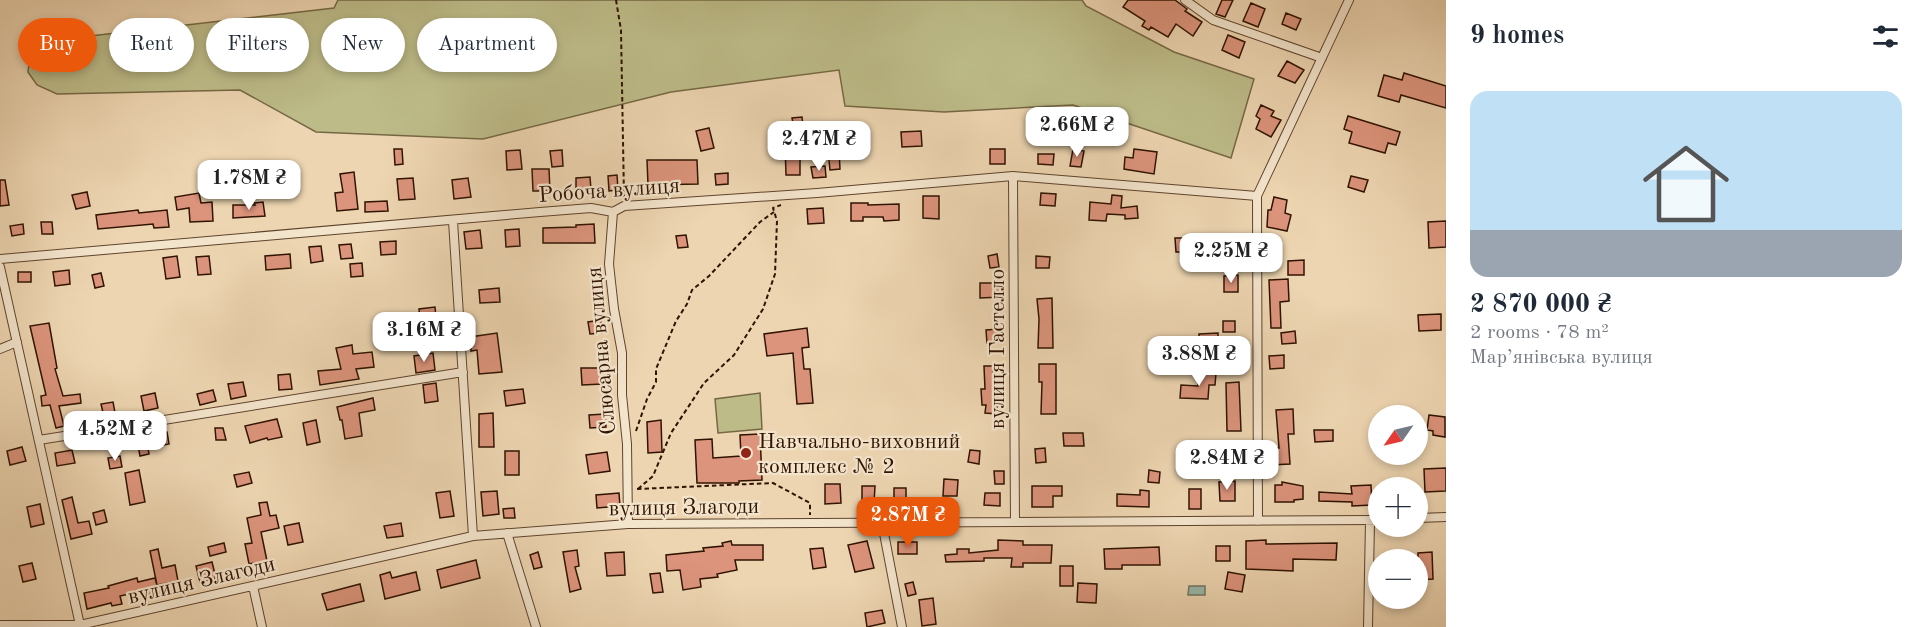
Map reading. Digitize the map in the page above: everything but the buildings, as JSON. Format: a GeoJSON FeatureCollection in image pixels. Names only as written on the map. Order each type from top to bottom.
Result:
{"type":"FeatureCollection","features":[{"type":"Feature","properties":{"kind":"street"},"geometry":{"type":"LineString","coordinates":[[1185,0],[1213,20],[1322,58]]}},
{"type":"Feature","properties":{"kind":"street"},"geometry":{"type":"LineString","coordinates":[[1258,521],[1257,196],[1349,0]]}},
{"type":"Feature","properties":{"kind":"street","name":"Робоча вулиця"},"geometry":{"type":"LineString","coordinates":[[0,260],[591,208],[613,212],[624,206],[818,193],[1013,176],[1257,196]]}},
{"type":"Feature","properties":{"kind":"street","name":"вулиця Гастелло"},"geometry":{"type":"LineString","coordinates":[[1013,176],[1016,522]]}},
{"type":"Feature","properties":{"kind":"street","name":"Слюсарна вулиця"},"geometry":{"type":"LineString","coordinates":[[613,212],[609,264],[622,353],[622,395],[627,444],[628,524]]}},
{"type":"Feature","properties":{"kind":"street"},"geometry":{"type":"LineString","coordinates":[[453,221],[473,536]]}},
{"type":"Feature","properties":{"kind":"street"},"geometry":{"type":"LineString","coordinates":[[0,267],[80,625]]}},
{"type":"Feature","properties":{"kind":"street"},"geometry":{"type":"LineString","coordinates":[[0,349],[17,342]]}},
{"type":"Feature","properties":{"kind":"street"},"geometry":{"type":"LineString","coordinates":[[39,440],[462,372]]}},
{"type":"Feature","properties":{"kind":"street"},"geometry":{"type":"LineString","coordinates":[[1428,518],[1446,517]]}},
{"type":"Feature","properties":{"kind":"street","name":"вулиця Злагоди"},"geometry":{"type":"LineString","coordinates":[[0,625],[80,625],[473,536],[507,533],[628,524],[1368,520]]}},
{"type":"Feature","properties":{"kind":"street"},"geometry":{"type":"LineString","coordinates":[[882,523],[902,627]]}},
{"type":"Feature","properties":{"kind":"street"},"geometry":{"type":"LineString","coordinates":[[507,533],[536,627]]}},
{"type":"Feature","properties":{"kind":"street"},"geometry":{"type":"LineString","coordinates":[[1368,627],[1373,537]]}},
{"type":"Feature","properties":{"kind":"street"},"geometry":{"type":"LineString","coordinates":[[253,586],[262,627]]}},
{"type":"Feature","properties":{"kind":"path"},"geometry":{"type":"LineString","coordinates":[[616,0],[621,30],[624,206]]}},
{"type":"Feature","properties":{"kind":"path"},"geometry":{"type":"LineString","coordinates":[[788,203],[773,208],[777,221],[775,274],[763,309],[734,355],[704,383],[671,433],[653,476],[637,489],[773,483],[810,503],[811,523]]}},
{"type":"Feature","properties":{"kind":"path"},"geometry":{"type":"LineString","coordinates":[[627,444],[637,429],[647,399],[656,382],[656,369],[692,290],[709,276],[760,222],[774,212]]}},
{"type":"Feature","properties":{"kind":"shaded area"},"geometry":{"type":"Polygon","coordinates":[[[338,0],[1082,0],[1086,6],[1174,52],[1254,79],[1231,158],[1073,105],[944,112],[845,106],[839,70],[671,92],[483,139],[316,132],[240,90],[57,94],[37,85],[28,72],[97,72],[97,35],[109,34],[109,72],[194,72],[194,24],[206,23],[206,72],[309,72],[309,18],[247,18],[334,8],[338,0]]]}},
{"type":"Feature","properties":{"kind":"shaded area"},"geometry":{"type":"Polygon","coordinates":[[[760,393],[762,429],[718,433],[715,399],[760,393]]]}},
{"type":"Feature","properties":{"kind":"shaded area"},"geometry":{"type":"Polygon","coordinates":[[[1189,586],[1205,586],[1205,595],[1188,595],[1189,586]]]}},
{"type":"Feature","properties":{"kind":"place","name":"Навчально-виховний комплекс № 2"},"geometry":{"type":"Point","coordinates":[746,453]}}]}
